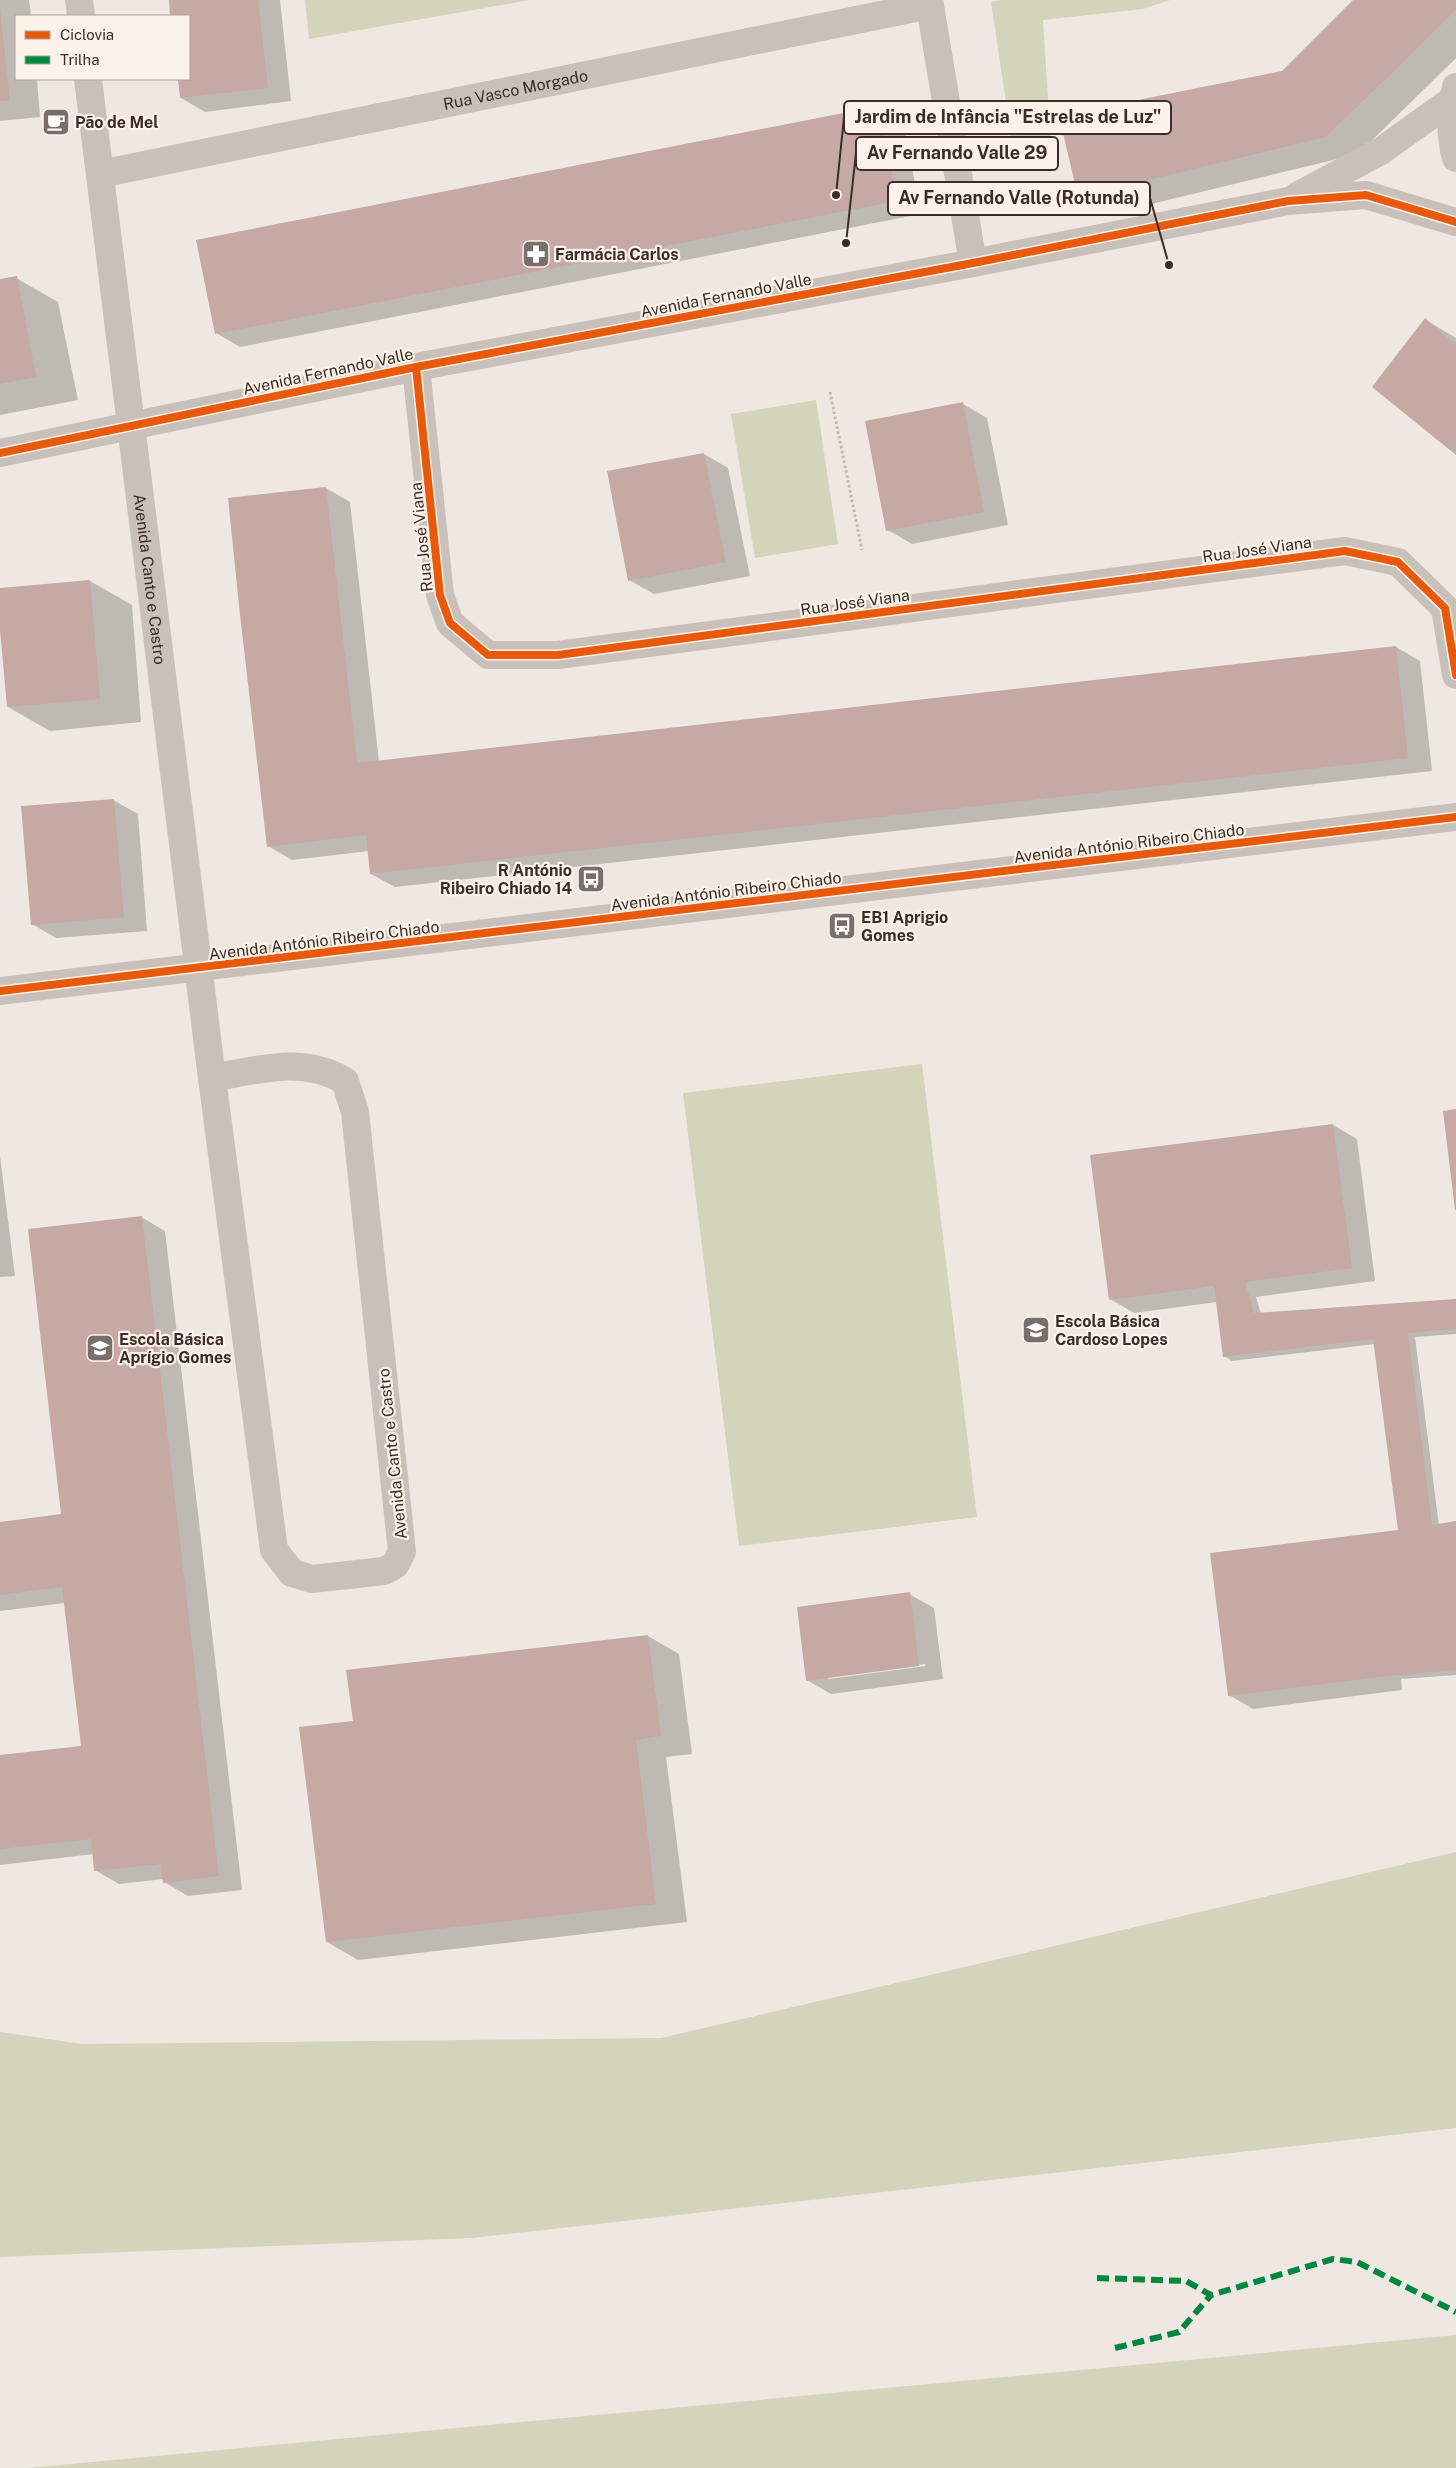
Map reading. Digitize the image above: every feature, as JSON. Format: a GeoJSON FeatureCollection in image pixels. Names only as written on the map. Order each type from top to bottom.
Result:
{"type":"FeatureCollection","features":[{"type":"Feature","properties":{"kind":"street"},"geometry":{"type":"LineString","coordinates":[[79,0],[81,15]]}},
{"type":"Feature","properties":{"kind":"street"},"geometry":{"type":"LineString","coordinates":[[930,3],[973,263]]}},
{"type":"Feature","properties":{"kind":"street","name":"Rua Vasco Morgado"},"geometry":{"type":"LineString","coordinates":[[100,174],[930,3]]}},
{"type":"Feature","properties":{"kind":"street","name":"Avenida Canto e Castro"},"geometry":{"type":"LineString","coordinates":[[88,80],[212,1078],[274,1550],[292,1573],[312,1579],[384,1571],[395,1565],[402,1552],[355,1112],[346,1080],[329,1071],[292,1065],[212,1078]]}},
{"type":"Feature","properties":{"kind":"street"},"geometry":{"type":"LineString","coordinates":[[1454,93],[1453,146],[1456,158]]}},
{"type":"Feature","properties":{"kind":"street","name":"Avenida Fernando Valle"},"geometry":{"type":"LineString","coordinates":[[1288,201],[1382,151],[1454,93]]}},
{"type":"Feature","properties":{"kind":"street","name":"Avenida Fernando Valle"},"geometry":{"type":"LineString","coordinates":[[0,453],[416,367],[973,263],[1288,201],[1366,195],[1456,222]]}},
{"type":"Feature","properties":{"kind":"street","name":"Rua José Viana"},"geometry":{"type":"LineString","coordinates":[[416,367],[440,595],[450,623],[488,655],[558,655],[1345,551],[1398,562],[1445,608],[1456,675]]}},
{"type":"Feature","properties":{"kind":"street","name":"Avenida António Ribeiro Chiado"},"geometry":{"type":"LineString","coordinates":[[0,991],[199,969],[1456,817]]}},
{"type":"Feature","properties":{"kind":"path"},"geometry":{"type":"LineString","coordinates":[[830,392],[862,550]]}},
{"type":"Feature","properties":{"kind":"green space"},"geometry":{"type":"Polygon","coordinates":[[[305,0],[530,0],[309,39],[305,0]]]}},
{"type":"Feature","properties":{"kind":"green space"},"geometry":{"type":"Polygon","coordinates":[[[1002,0],[1170,0],[1143,9],[1043,20],[1052,164],[1015,162],[991,2],[1002,0]]]}},
{"type":"Feature","properties":{"kind":"green space"},"geometry":{"type":"Polygon","coordinates":[[[816,400],[838,544],[755,558],[731,414],[816,400]]]}},
{"type":"Feature","properties":{"kind":"green space"},"geometry":{"type":"Polygon","coordinates":[[[922,1064],[977,1517],[739,1546],[683,1093],[922,1064]]]}},
{"type":"Feature","properties":{"kind":"green space"},"geometry":{"type":"Polygon","coordinates":[[[1456,1852],[1456,2128],[472,2238],[0,2257],[0,2032],[83,2044],[661,2038],[1456,1852]]]}},
{"type":"Feature","properties":{"kind":"green space"},"geometry":{"type":"Polygon","coordinates":[[[1456,2335],[1456,2468],[27,2468],[1456,2335]]]}},
{"type":"Feature","properties":{"kind":"building"},"geometry":{"type":"Polygon","coordinates":[[[169,0],[258,0],[268,88],[180,98],[178,80],[190,80],[190,15],[170,15],[169,0]]]}},
{"type":"Feature","properties":{"kind":"building"},"geometry":{"type":"Polygon","coordinates":[[[1353,0],[1456,0],[1456,10],[1326,137],[1078,197],[1059,116],[1282,71],[1353,0]]]}},
{"type":"Feature","properties":{"kind":"building"},"geometry":{"type":"Polygon","coordinates":[[[0,9],[10,100],[0,101],[0,9]]]}},
{"type":"Feature","properties":{"kind":"building"},"geometry":{"type":"Polygon","coordinates":[[[879,106],[897,201],[215,334],[196,240],[879,106]]]}},
{"type":"Feature","properties":{"kind":"building"},"geometry":{"type":"Polygon","coordinates":[[[17,276],[36,377],[0,384],[0,279],[17,276]]]}},
{"type":"Feature","properties":{"kind":"building"},"geometry":{"type":"Polygon","coordinates":[[[1425,318],[1456,345],[1456,455],[1372,387],[1425,318]]]}},
{"type":"Feature","properties":{"kind":"building"},"geometry":{"type":"Polygon","coordinates":[[[963,402],[984,512],[886,531],[865,421],[963,402]]]}},
{"type":"Feature","properties":{"kind":"building"},"geometry":{"type":"Polygon","coordinates":[[[704,453],[726,562],[628,581],[607,471],[704,453]]]}},
{"type":"Feature","properties":{"kind":"building"},"geometry":{"type":"Polygon","coordinates":[[[326,487],[357,763],[1396,646],[1408,758],[370,874],[366,835],[267,847],[240,615],[228,498],[326,487]]]}},
{"type":"Feature","properties":{"kind":"building"},"geometry":{"type":"Polygon","coordinates":[[[90,580],[100,699],[7,707],[0,630],[0,588],[90,580]]]}},
{"type":"Feature","properties":{"kind":"building"},"geometry":{"type":"Polygon","coordinates":[[[114,799],[124,917],[31,925],[21,806],[114,799]]]}},
{"type":"Feature","properties":{"kind":"building"},"geometry":{"type":"Polygon","coordinates":[[[1456,1109],[1456,1210],[1455,1210],[1443,1111],[1456,1109]]]}},
{"type":"Feature","properties":{"kind":"building"},"geometry":{"type":"Polygon","coordinates":[[[1333,1124],[1352,1268],[1245,1282],[1254,1313],[1456,1299],[1456,1329],[1408,1333],[1432,1525],[1456,1521],[1456,1670],[1379,1677],[1228,1696],[1210,1553],[1398,1530],[1373,1339],[1223,1357],[1214,1286],[1109,1300],[1090,1155],[1333,1124]]]}},
{"type":"Feature","properties":{"kind":"building"},"geometry":{"type":"Polygon","coordinates":[[[142,1216],[219,1876],[163,1883],[161,1864],[94,1871],[91,1839],[0,1849],[0,1755],[81,1746],[62,1587],[0,1595],[0,1522],[61,1514],[28,1229],[142,1216]]]}},
{"type":"Feature","properties":{"kind":"building"},"geometry":{"type":"Polygon","coordinates":[[[910,1592],[919,1666],[806,1681],[797,1607],[910,1592]]]}},
{"type":"Feature","properties":{"kind":"building"},"geometry":{"type":"Polygon","coordinates":[[[648,1635],[661,1736],[636,1740],[656,1904],[326,1942],[299,1727],[353,1721],[346,1670],[648,1635]]]}},
{"type":"Feature","properties":{"kind":"marked path"},"geometry":{"type":"LineString","coordinates":[[1097,2278],[1186,2281],[1211,2295],[1333,2259],[1357,2262],[1456,2312]]}},
{"type":"Feature","properties":{"kind":"marked path"},"geometry":{"type":"LineString","coordinates":[[1115,2348],[1179,2332],[1211,2295]]}},
{"type":"Feature","properties":{"kind":"cycle path"},"geometry":{"type":"LineString","coordinates":[[0,453],[416,367],[973,263],[1288,201],[1366,195],[1456,222]]}},
{"type":"Feature","properties":{"kind":"cycle path"},"geometry":{"type":"LineString","coordinates":[[416,367],[440,595],[450,623],[488,655],[558,655],[1345,551],[1398,562],[1445,608],[1456,675]]}},
{"type":"Feature","properties":{"kind":"cycle path"},"geometry":{"type":"LineString","coordinates":[[0,991],[1456,817]]}},
{"type":"Feature","properties":{"kind":"place","name":"Pão de Mel"},"geometry":{"type":"Point","coordinates":[56,122]}},
{"type":"Feature","properties":{"kind":"place","name":"Jardim de Infância \"Estrelas de Luz\""},"geometry":{"type":"Point","coordinates":[836,195]}},
{"type":"Feature","properties":{"kind":"place","name":"Av Fernando Valle 29"},"geometry":{"type":"Point","coordinates":[846,243]}},
{"type":"Feature","properties":{"kind":"place","name":"Farmácia Carlos"},"geometry":{"type":"Point","coordinates":[536,254]}},
{"type":"Feature","properties":{"kind":"place","name":"Av Fernando Valle (Rotunda)"},"geometry":{"type":"Point","coordinates":[1169,265]}},
{"type":"Feature","properties":{"kind":"place","name":"R António Ribeiro Chiado 14"},"geometry":{"type":"Point","coordinates":[591,879]}},
{"type":"Feature","properties":{"kind":"place","name":"EB1 Aprigio Gomes"},"geometry":{"type":"Point","coordinates":[842,926]}},
{"type":"Feature","properties":{"kind":"place","name":"Escola Básica Cardoso Lopes"},"geometry":{"type":"Point","coordinates":[1036,1330]}},
{"type":"Feature","properties":{"kind":"place","name":"Escola Básica Aprígio Gomes"},"geometry":{"type":"Point","coordinates":[100,1348]}}]}
